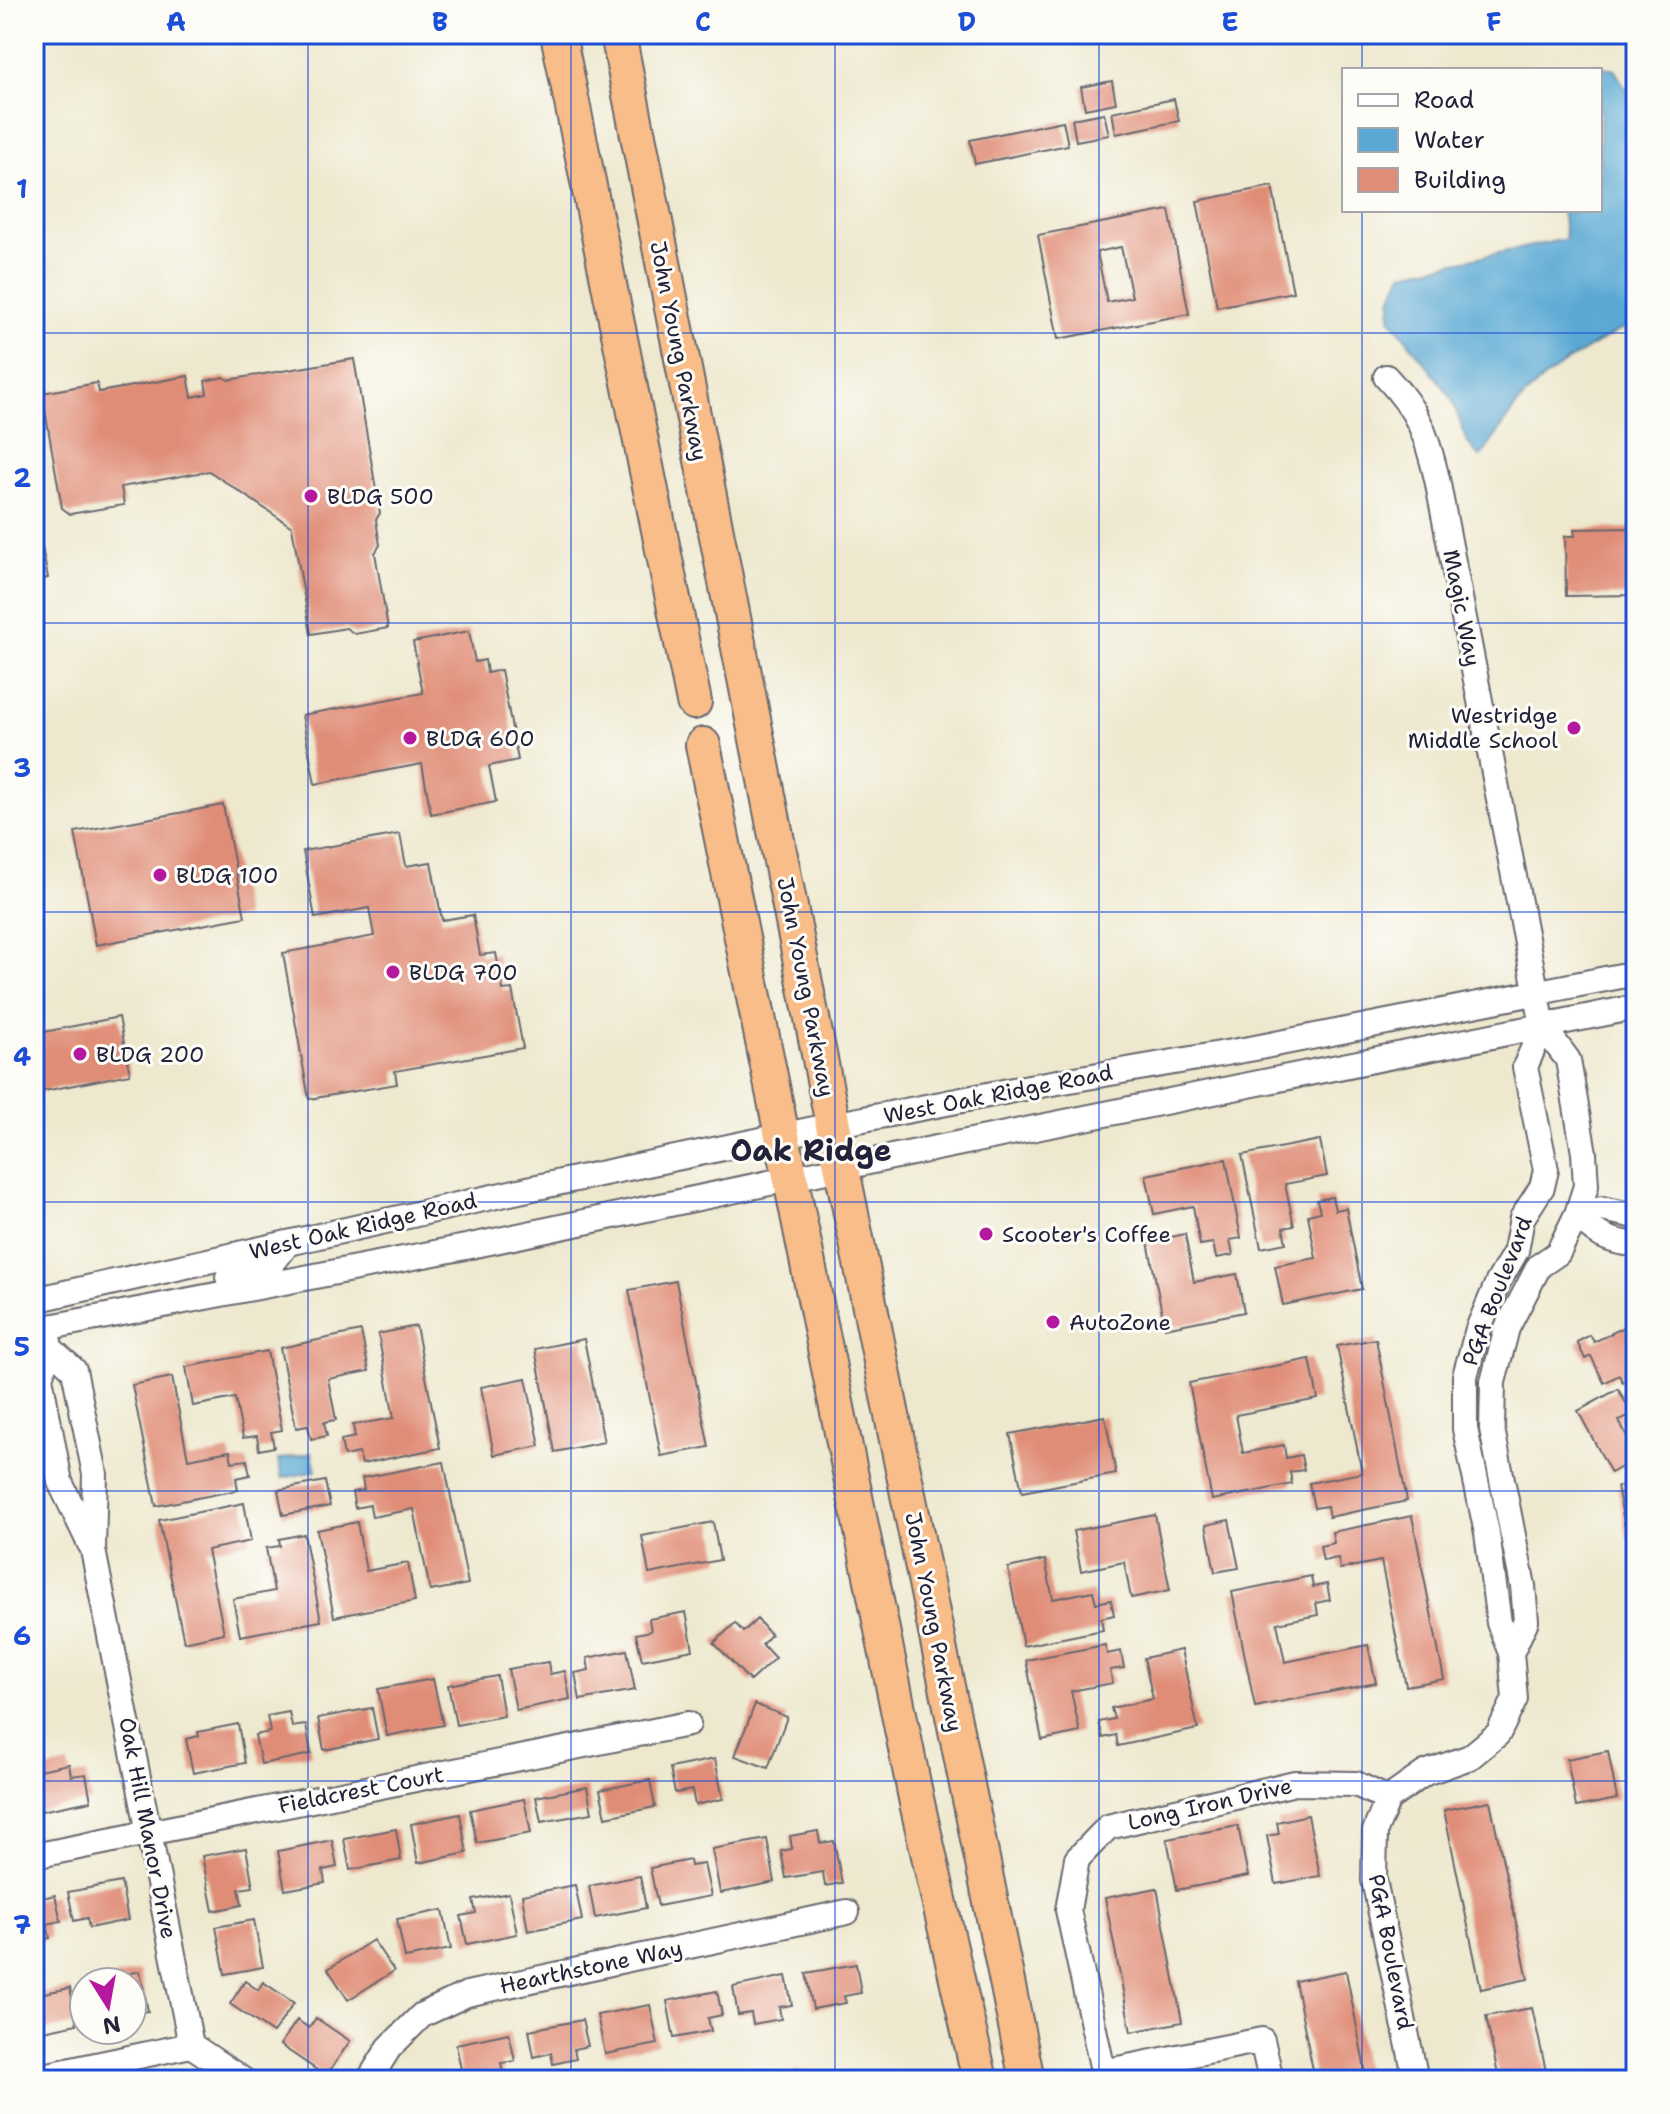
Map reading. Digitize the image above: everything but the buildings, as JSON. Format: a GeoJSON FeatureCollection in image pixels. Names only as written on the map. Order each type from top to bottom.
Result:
{"type":"FeatureCollection","features":[{"type":"Feature","properties":{"kind":"highway"},"geometry":{"type":"LineString","coordinates":[[558,34],[694,702]]}},
{"type":"Feature","properties":{"kind":"highway","name":"John Young Parkway"},"geometry":{"type":"LineString","coordinates":[[618,34],[833,1125],[1027,2080]]}},
{"type":"Feature","properties":{"kind":"highway"},"geometry":{"type":"LineString","coordinates":[[703,745],[917,1803],[980,2080]]}},
{"type":"Feature","properties":{"kind":"street","name":"Magic Way"},"geometry":{"type":"LineString","coordinates":[[1386,377],[1407,400],[1425,432],[1434,467],[1543,1026]]}},
{"type":"Feature","properties":{"kind":"street","name":"West Oak Ridge Road"},"geometry":{"type":"LineString","coordinates":[[34,1300],[833,1125],[1255,1048],[1636,973]]}},
{"type":"Feature","properties":{"kind":"street","name":"West Oak Ridge Road"},"geometry":{"type":"LineString","coordinates":[[44,1336],[790,1178],[1636,1007]]}},
{"type":"Feature","properties":{"kind":"street","name":"PGA Boulevard"},"geometry":{"type":"LineString","coordinates":[[1416,2080],[1374,1880],[1375,1831],[1388,1799],[1425,1773],[1470,1757],[1498,1734],[1515,1699],[1511,1653],[1499,1623],[1487,1533],[1465,1429],[1465,1376],[1478,1329],[1498,1282],[1516,1251],[1522,1218],[1536,1198],[1546,1170],[1525,1067],[1543,1026],[1568,1060],[1584,1153],[1586,1186],[1577,1214],[1558,1253],[1539,1266],[1507,1328],[1493,1382],[1492,1429],[1523,1586],[1526,1621],[1511,1653]]}},
{"type":"Feature","properties":{"kind":"street"},"geometry":{"type":"LineString","coordinates":[[1636,1216],[1602,1209],[1577,1214],[1592,1232],[1620,1243],[1636,1244]]}},
{"type":"Feature","properties":{"kind":"street"},"geometry":{"type":"LineString","coordinates":[[44,1336],[69,1314],[99,1303],[251,1273],[270,1266],[288,1243]]}},
{"type":"Feature","properties":{"kind":"street","name":"Oak Hill Manor Drive"},"geometry":{"type":"LineString","coordinates":[[44,1336],[40,1377],[60,1482],[93,1550]]}},
{"type":"Feature","properties":{"kind":"street","name":"Oak Hill Manor Drive"},"geometry":{"type":"LineString","coordinates":[[44,1336],[74,1370],[95,1474],[93,1550],[191,2045]]}},
{"type":"Feature","properties":{"kind":"street","name":"Fieldcrest Court"},"geometry":{"type":"LineString","coordinates":[[34,1856],[688,1724]]}},
{"type":"Feature","properties":{"kind":"street","name":"Long Iron Drive"},"geometry":{"type":"LineString","coordinates":[[1104,2076],[1068,1910],[1077,1859],[1108,1827],[1295,1783],[1356,1784],[1388,1799]]}},
{"type":"Feature","properties":{"kind":"street","name":"Hearthstone Way"},"geometry":{"type":"LineString","coordinates":[[369,2080],[389,2048],[422,2015],[467,1994],[847,1912]]}},
{"type":"Feature","properties":{"kind":"street"},"geometry":{"type":"LineString","coordinates":[[1104,2076],[1262,2040],[1271,2080]]}},
{"type":"Feature","properties":{"kind":"street"},"geometry":{"type":"LineString","coordinates":[[34,2078],[191,2045],[243,2080]]}},
{"type":"Feature","properties":{"kind":"water"},"geometry":{"type":"Polygon","coordinates":[[[1594,64],[1615,70],[1628,94],[1636,138],[1636,321],[1540,382],[1515,408],[1480,457],[1468,443],[1451,397],[1390,318],[1392,296],[1403,273],[1566,239],[1562,212],[1602,212],[1602,68],[1581,68],[1594,64]]]}},
{"type":"Feature","properties":{"kind":"water"},"geometry":{"type":"Polygon","coordinates":[[[312,1453],[316,1471],[282,1478],[278,1460],[312,1453]]]}},
{"type":"Feature","properties":{"kind":"place","name":"BLDG 500"},"geometry":{"type":"Point","coordinates":[311,496]}},
{"type":"Feature","properties":{"kind":"place","name":"Westridge Middle School"},"geometry":{"type":"Point","coordinates":[1574,728]}},
{"type":"Feature","properties":{"kind":"place","name":"BLDG 600"},"geometry":{"type":"Point","coordinates":[410,738]}},
{"type":"Feature","properties":{"kind":"place","name":"BLDG 100"},"geometry":{"type":"Point","coordinates":[160,875]}},
{"type":"Feature","properties":{"kind":"place","name":"BLDG 700"},"geometry":{"type":"Point","coordinates":[393,972]}},
{"type":"Feature","properties":{"kind":"place","name":"BLDG 200"},"geometry":{"type":"Point","coordinates":[80,1054]}},
{"type":"Feature","properties":{"kind":"place","name":"Scooter's Coffee"},"geometry":{"type":"Point","coordinates":[986,1234]}},
{"type":"Feature","properties":{"kind":"place","name":"AutoZone"},"geometry":{"type":"Point","coordinates":[1053,1322]}},
{"type":"Feature","properties":{"kind":"district","name":"Oak Ridge"},"geometry":{"type":"Point","coordinates":[811,1150]}}]}
